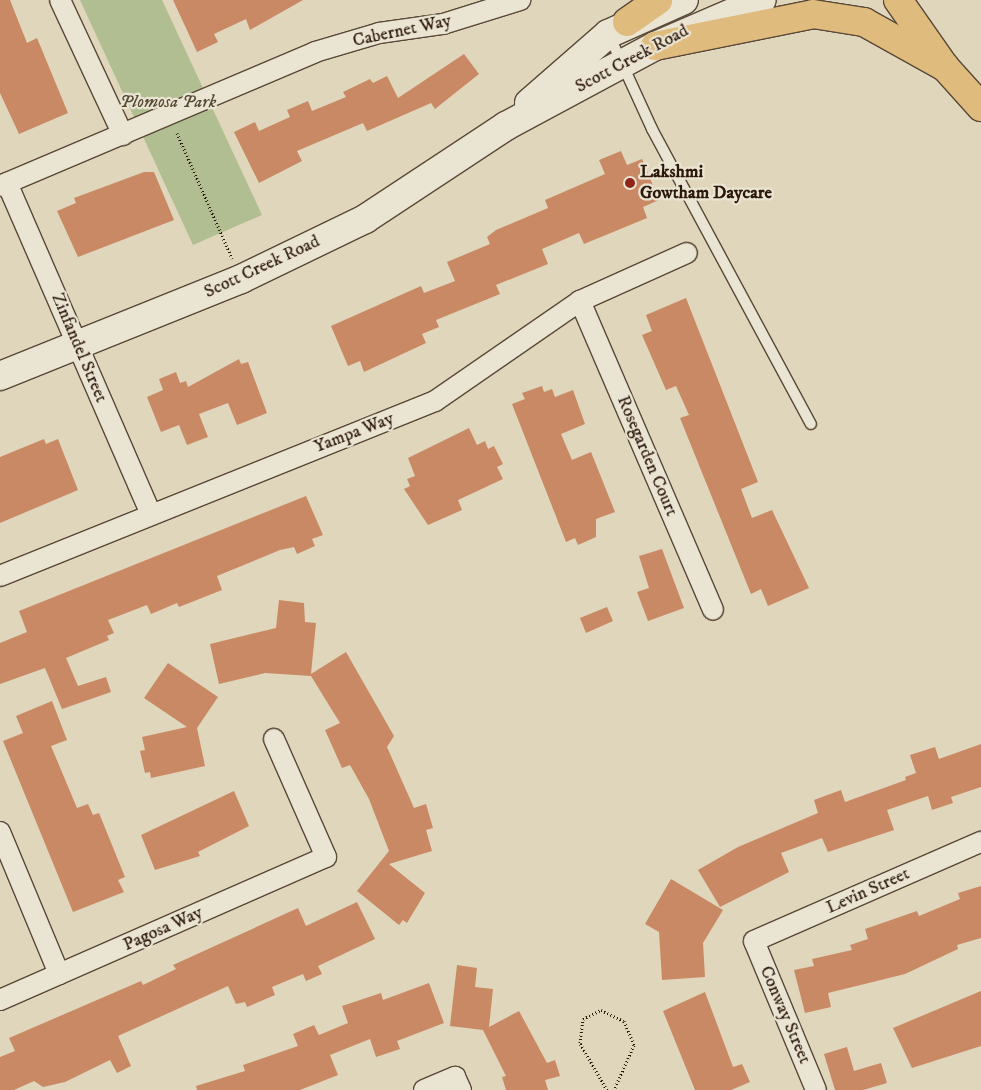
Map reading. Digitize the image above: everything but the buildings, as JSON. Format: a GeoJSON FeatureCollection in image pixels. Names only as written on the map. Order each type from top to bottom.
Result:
{"type":"FeatureCollection","features":[{"type":"Feature","properties":{"kind":"highway"},"geometry":{"type":"LineString","coordinates":[[618,28],[658,0]]}},
{"type":"Feature","properties":{"kind":"highway"},"geometry":{"type":"LineString","coordinates":[[898,0],[945,67],[981,107]]}},
{"type":"Feature","properties":{"kind":"highway"},"geometry":{"type":"LineString","coordinates":[[655,46],[814,14],[864,22],[945,67]]}},
{"type":"Feature","properties":{"kind":"main road","name":"Scott Creek Road"},"geometry":{"type":"LineString","coordinates":[[506,126],[574,60],[618,28],[684,0]]}},
{"type":"Feature","properties":{"kind":"main road","name":"Scott Creek Road"},"geometry":{"type":"LineString","coordinates":[[0,376],[241,279],[365,219],[506,126],[655,46],[762,0]]}},
{"type":"Feature","properties":{"kind":"street"},"geometry":{"type":"LineString","coordinates":[[60,0],[123,135]]}},
{"type":"Feature","properties":{"kind":"street","name":"Cabernet Way"},"geometry":{"type":"LineString","coordinates":[[4,184],[170,115],[256,75],[379,33],[444,24],[520,0]]}},
{"type":"Feature","properties":{"kind":"street","name":"Zinfandel Street"},"geometry":{"type":"LineString","coordinates":[[4,184],[78,346],[150,512]]}},
{"type":"Feature","properties":{"kind":"street","name":"Yampa Way"},"geometry":{"type":"LineString","coordinates":[[0,576],[150,512],[435,401],[580,301],[687,252]]}},
{"type":"Feature","properties":{"kind":"street","name":"Rosegarden Court"},"geometry":{"type":"LineString","coordinates":[[580,301],[713,610]]}},
{"type":"Feature","properties":{"kind":"street","name":"Pagosa Way"},"geometry":{"type":"LineString","coordinates":[[0,1000],[326,856],[274,739]]}},
{"type":"Feature","properties":{"kind":"street"},"geometry":{"type":"LineString","coordinates":[[0,832],[59,974]]}},
{"type":"Feature","properties":{"kind":"street","name":"Levin Street"},"geometry":{"type":"LineString","coordinates":[[754,941],[981,842]]}},
{"type":"Feature","properties":{"kind":"street","name":"Conway Street"},"geometry":{"type":"LineString","coordinates":[[754,941],[816,1090]]}},
{"type":"Feature","properties":{"kind":"street"},"geometry":{"type":"LineString","coordinates":[[424,1090],[458,1083]]}},
{"type":"Feature","properties":{"kind":"lane"},"geometry":{"type":"LineString","coordinates":[[618,28],[623,64],[652,129],[811,424]]}},
{"type":"Feature","properties":{"kind":"path"},"geometry":{"type":"LineString","coordinates":[[170,115],[241,279]]}},
{"type":"Feature","properties":{"kind":"path"},"geometry":{"type":"LineString","coordinates":[[607,1090],[580,1043],[583,1019],[601,1010],[624,1021],[634,1045],[614,1090]]}},
{"type":"Feature","properties":{"kind":"green space","name":"Plomosa Park"},"geometry":{"type":"Polygon","coordinates":[[[80,0],[162,0],[262,215],[193,245],[80,0]]]}},
{"type":"Feature","properties":{"kind":"place","name":"Lakshmi Gowtham Daycare"},"geometry":{"type":"Point","coordinates":[630,183]}}]}
